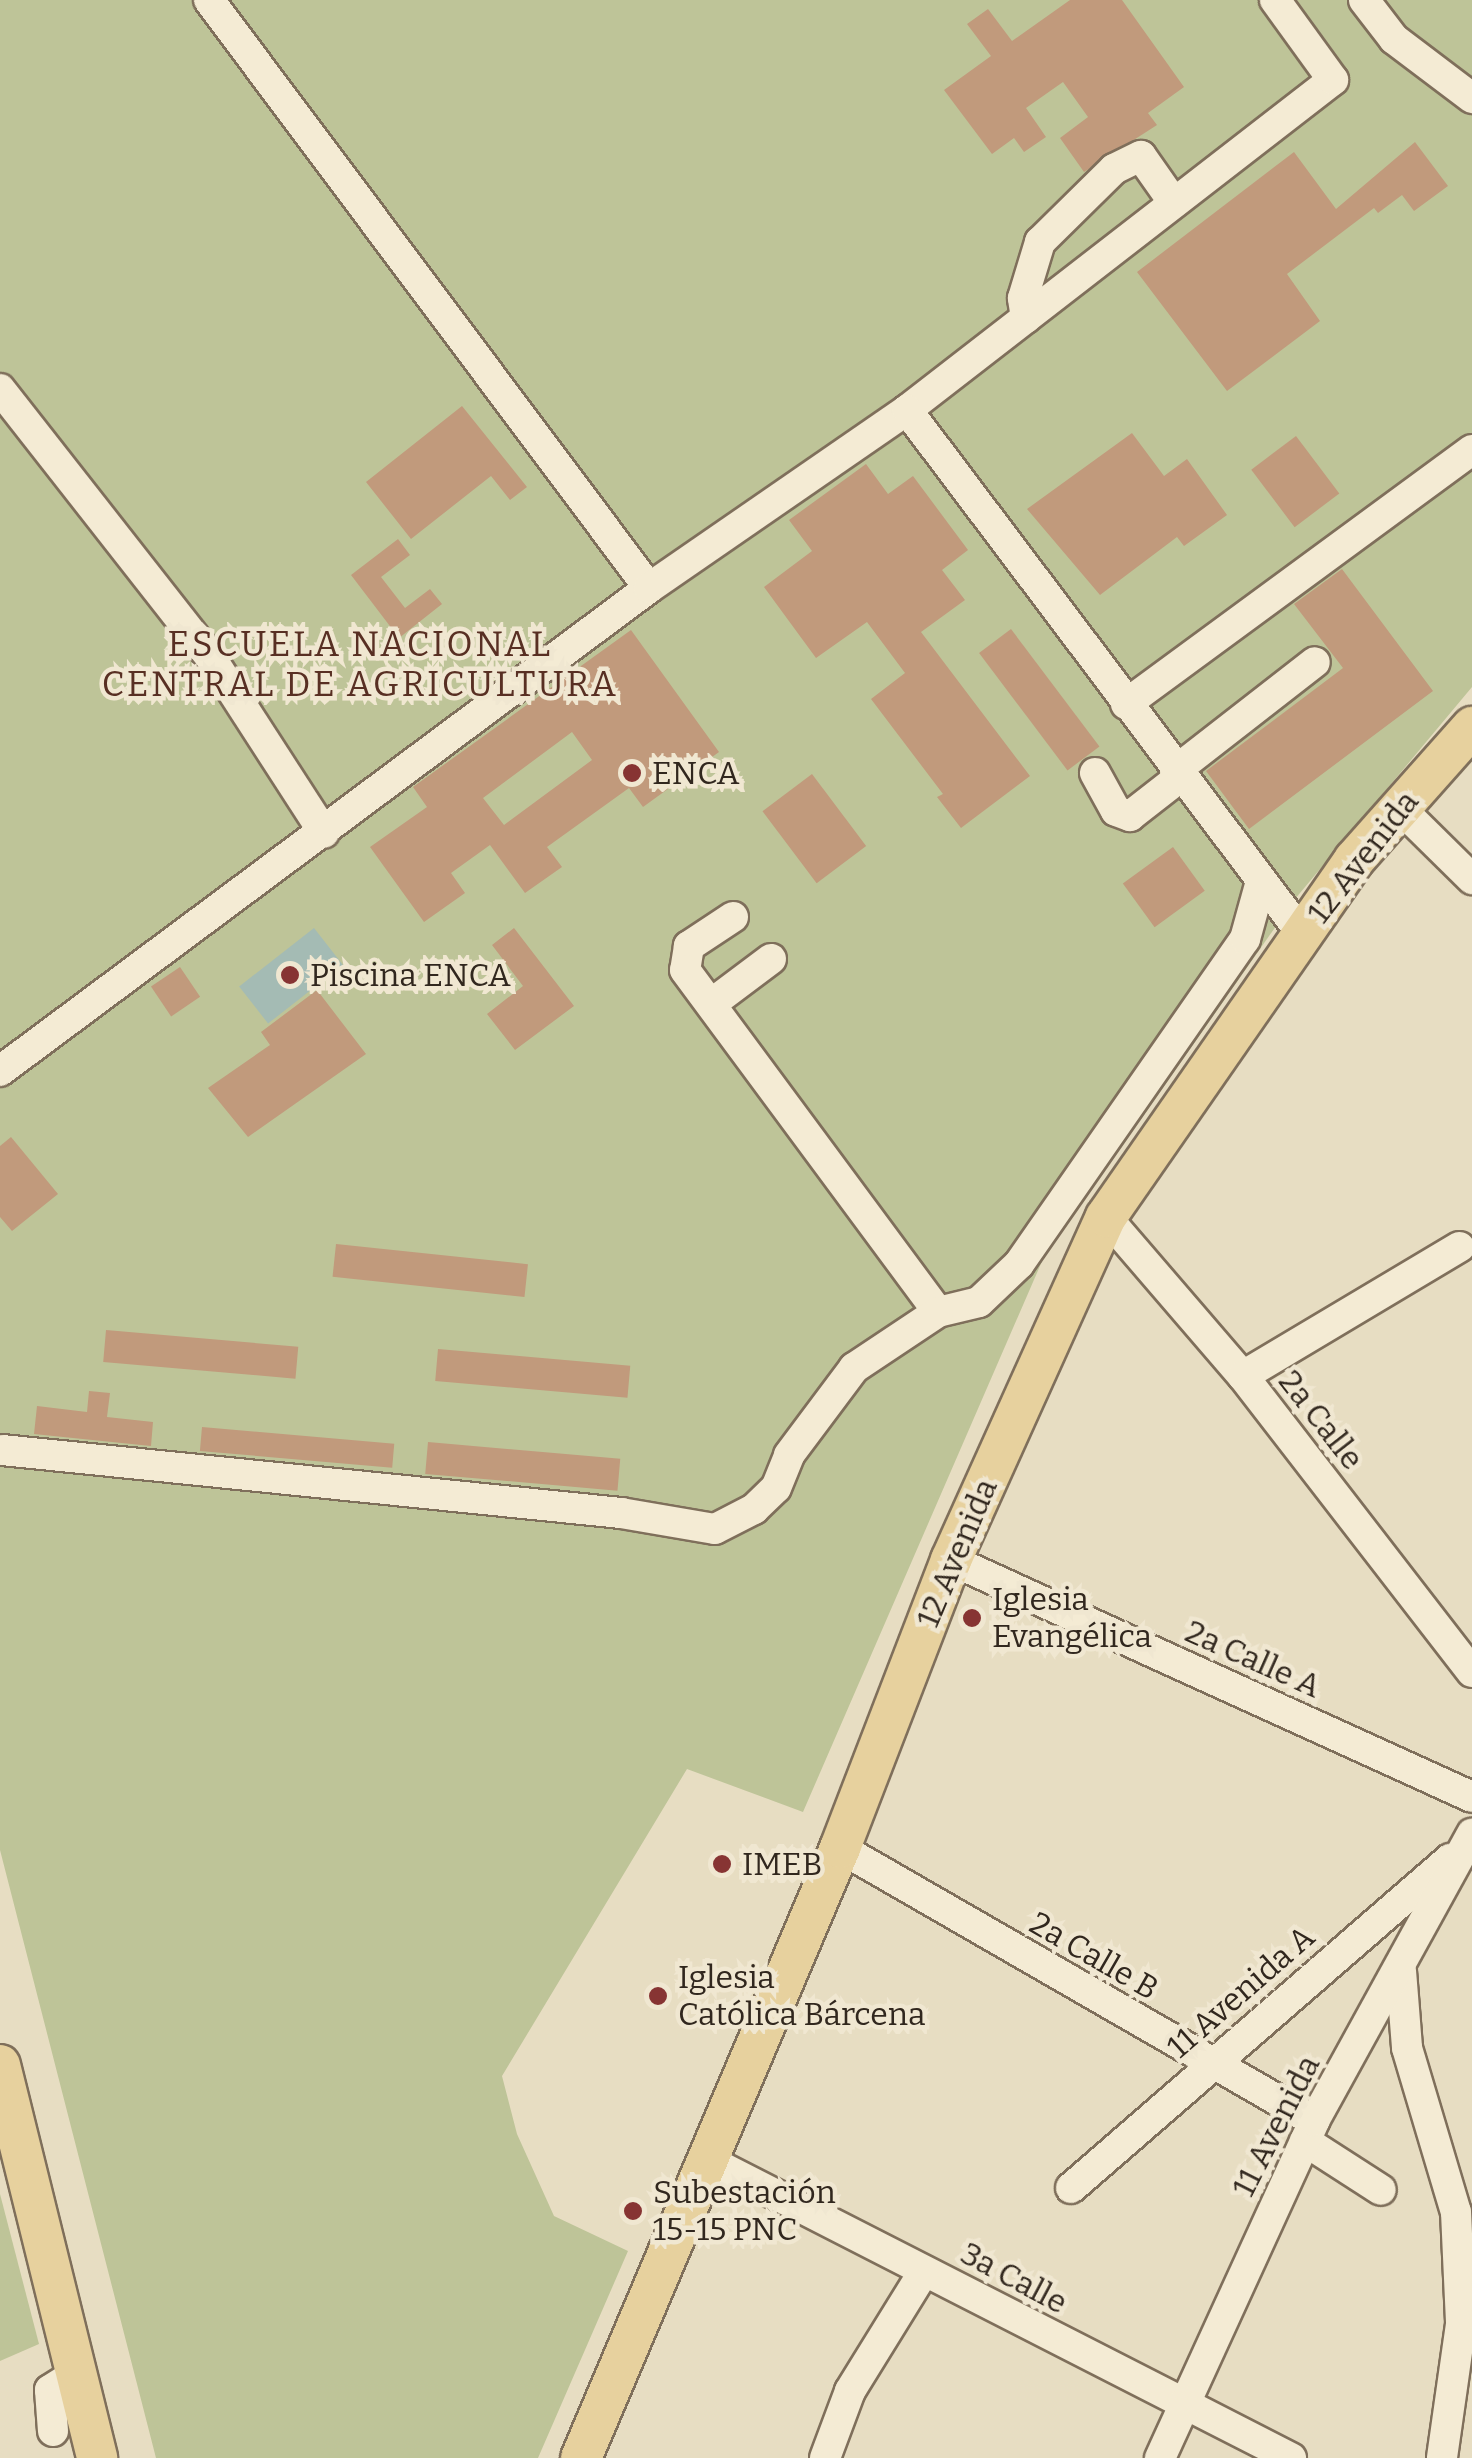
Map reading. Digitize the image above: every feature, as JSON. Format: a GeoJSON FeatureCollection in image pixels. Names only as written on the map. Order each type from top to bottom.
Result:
{"type":"FeatureCollection","features":[{"type":"Feature","properties":{"kind":"main road","name":"12 Avenida"},"geometry":{"type":"LineString","coordinates":[[581,2458],[840,1848],[951,1560],[1106,1217],[1302,934],[1398,808],[1472,726]]}},
{"type":"Feature","properties":{"kind":"main road"},"geometry":{"type":"LineString","coordinates":[[0,2065],[97,2458]]}},
{"type":"Feature","properties":{"kind":"street"},"geometry":{"type":"LineString","coordinates":[[209,0],[649,588]]}},
{"type":"Feature","properties":{"kind":"street"},"geometry":{"type":"LineString","coordinates":[[0,1071],[324,834],[649,588],[907,410],[1333,80],[1275,0]]}},
{"type":"Feature","properties":{"kind":"street"},"geometry":{"type":"LineString","coordinates":[[1364,0],[1394,39],[1472,98]]}},
{"type":"Feature","properties":{"kind":"street"},"geometry":{"type":"LineString","coordinates":[[1026,318],[1025,285],[1040,242],[1114,168],[1141,156],[1174,203]]}},
{"type":"Feature","properties":{"kind":"street"},"geometry":{"type":"LineString","coordinates":[[0,389],[211,658],[324,834]]}},
{"type":"Feature","properties":{"kind":"street"},"geometry":{"type":"LineString","coordinates":[[907,410],[1260,885],[1302,934]]}},
{"type":"Feature","properties":{"kind":"street"},"geometry":{"type":"LineString","coordinates":[[1126,704],[1472,450]]}},
{"type":"Feature","properties":{"kind":"street"},"geometry":{"type":"LineString","coordinates":[[1096,773],[1116,811],[1130,816],[1315,662]]}},
{"type":"Feature","properties":{"kind":"street"},"geometry":{"type":"LineString","coordinates":[[1398,808],[1472,880]]}},
{"type":"Feature","properties":{"kind":"street"},"geometry":{"type":"LineString","coordinates":[[2,1450],[620,1513],[714,1529],[754,1509],[776,1488],[789,1455],[854,1368],[938,1312],[979,1302],[1019,1264],[1246,938],[1260,885]]}},
{"type":"Feature","properties":{"kind":"street"},"geometry":{"type":"LineString","coordinates":[[734,917],[685,952],[685,970],[938,1312]]}},
{"type":"Feature","properties":{"kind":"street"},"geometry":{"type":"LineString","coordinates":[[710,1004],[770,959]]}},
{"type":"Feature","properties":{"kind":"street","name":"2a Calle"},"geometry":{"type":"LineString","coordinates":[[1106,1217],[1243,1376],[1472,1672]]}},
{"type":"Feature","properties":{"kind":"street"},"geometry":{"type":"LineString","coordinates":[[1243,1376],[1460,1247]]}},
{"type":"Feature","properties":{"kind":"street","name":"2a Calle A"},"geometry":{"type":"LineString","coordinates":[[951,1560],[1472,1797]]}},
{"type":"Feature","properties":{"kind":"street","name":"11 Avenida"},"geometry":{"type":"LineString","coordinates":[[1160,2458],[1309,2131],[1466,1842]]}},
{"type":"Feature","properties":{"kind":"street","name":"11 Avenida A"},"geometry":{"type":"LineString","coordinates":[[1071,2188],[1466,1842]]}},
{"type":"Feature","properties":{"kind":"street","name":"2a Calle B"},"geometry":{"type":"LineString","coordinates":[[840,1848],[1210,2064],[1309,2131],[1381,2190]]}},
{"type":"Feature","properties":{"kind":"street"},"geometry":{"type":"LineString","coordinates":[[1400,1968],[1407,2048],[1464,2229],[1467,2324],[1454,2445]]}},
{"type":"Feature","properties":{"kind":"street","name":"3a Calle"},"geometry":{"type":"LineString","coordinates":[[706,2159],[1290,2458]]}},
{"type":"Feature","properties":{"kind":"street"},"geometry":{"type":"LineString","coordinates":[[825,2458],[850,2391],[924,2270]]}},
{"type":"Feature","properties":{"kind":"street"},"geometry":{"type":"LineString","coordinates":[[53,2431],[50,2390],[76,2374]]}},
{"type":"Feature","properties":{"kind":"green space"},"geometry":{"type":"Polygon","coordinates":[[[0,0],[1472,0],[1472,687],[1295,899],[1043,1259],[803,1812],[687,1769],[502,2076],[517,2134],[554,2216],[628,2251],[538,2458],[156,2458],[0,1850],[0,0]]]}},
{"type":"Feature","properties":{"kind":"green space"},"geometry":{"type":"Polygon","coordinates":[[[0,2194],[39,2344],[0,2361],[0,2194]]]}},
{"type":"Feature","properties":{"kind":"water","name":"Piscina ENCA"},"geometry":{"type":"Polygon","coordinates":[[[314,928],[343,965],[268,1024],[239,986],[314,928]]]}},
{"type":"Feature","properties":{"kind":"building"},"geometry":{"type":"Polygon","coordinates":[[[1070,0],[1122,0],[1184,87],[1148,113],[1157,125],[1084,172],[1060,138],[1088,117],[1063,82],[1026,108],[1046,137],[1024,152],[1014,138],[992,154],[944,90],[991,56],[967,24],[988,9],[1012,41],[1070,0]]]}},
{"type":"Feature","properties":{"kind":"building"},"geometry":{"type":"Polygon","coordinates":[[[1415,142],[1448,186],[1414,211],[1402,195],[1378,213],[1374,208],[1287,274],[1320,321],[1227,391],[1137,272],[1294,152],[1336,209],[1415,142]]]}},
{"type":"Feature","properties":{"kind":"building"},"geometry":{"type":"Polygon","coordinates":[[[462,406],[527,487],[510,500],[491,476],[411,539],[366,482],[462,406]]]}},
{"type":"Feature","properties":{"kind":"building"},"geometry":{"type":"Polygon","coordinates":[[[1132,433],[1164,476],[1187,459],[1227,515],[1184,546],[1177,537],[1100,595],[1027,509],[1132,433]]]}},
{"type":"Feature","properties":{"kind":"building"},"geometry":{"type":"Polygon","coordinates":[[[1296,436],[1339,494],[1295,527],[1251,470],[1296,436]]]}},
{"type":"Feature","properties":{"kind":"building"},"geometry":{"type":"Polygon","coordinates":[[[866,464],[888,494],[913,476],[968,550],[942,570],[965,600],[921,632],[1030,776],[961,828],[937,797],[943,794],[871,699],[905,673],[867,622],[816,658],[764,587],[812,551],[789,520],[866,464]]]}},
{"type":"Feature","properties":{"kind":"building"},"geometry":{"type":"Polygon","coordinates":[[[398,539],[410,555],[381,577],[405,608],[430,589],[442,604],[399,638],[351,575],[398,539]]]}},
{"type":"Feature","properties":{"kind":"building"},"geometry":{"type":"Polygon","coordinates":[[[1342,569],[1433,691],[1249,829],[1206,771],[1343,668],[1294,604],[1342,569]]]}},
{"type":"Feature","properties":{"kind":"building"},"geometry":{"type":"Polygon","coordinates":[[[1011,629],[1099,746],[1068,770],[979,653],[1011,629]]]}},
{"type":"Feature","properties":{"kind":"building","name":"ENCA"},"geometry":{"type":"Polygon","coordinates":[[[631,630],[719,752],[643,807],[629,788],[547,847],[562,867],[525,893],[490,845],[451,873],[465,893],[424,922],[370,847],[427,807],[413,787],[631,630]],[[572,732],[483,798],[504,825],[592,760],[572,732]]]}},
{"type":"Feature","properties":{"kind":"building"},"geometry":{"type":"Polygon","coordinates":[[[812,774],[866,846],[817,883],[762,811],[812,774]]]}},
{"type":"Feature","properties":{"kind":"building"},"geometry":{"type":"Polygon","coordinates":[[[1173,847],[1205,891],[1155,927],[1123,883],[1173,847]]]}},
{"type":"Feature","properties":{"kind":"building"},"geometry":{"type":"Polygon","coordinates":[[[514,928],[574,1006],[515,1050],[487,1014],[523,986],[492,945],[514,928]]]}},
{"type":"Feature","properties":{"kind":"building"},"geometry":{"type":"Polygon","coordinates":[[[180,967],[200,997],[171,1016],[151,987],[180,967]]]}},
{"type":"Feature","properties":{"kind":"building"},"geometry":{"type":"Polygon","coordinates":[[[317,990],[366,1054],[248,1137],[208,1088],[270,1045],[261,1032],[317,990]]]}},
{"type":"Feature","properties":{"kind":"building"},"geometry":{"type":"Polygon","coordinates":[[[11,1137],[58,1194],[12,1231],[0,1217],[0,1146],[11,1137]]]}},
{"type":"Feature","properties":{"kind":"building"},"geometry":{"type":"Polygon","coordinates":[[[336,1244],[528,1264],[524,1297],[333,1277],[336,1244]]]}},
{"type":"Feature","properties":{"kind":"building"},"geometry":{"type":"Polygon","coordinates":[[[106,1330],[298,1347],[295,1379],[103,1362],[106,1330]]]}},
{"type":"Feature","properties":{"kind":"building"},"geometry":{"type":"Polygon","coordinates":[[[438,1349],[630,1366],[627,1398],[435,1381],[438,1349]]]}},
{"type":"Feature","properties":{"kind":"building"},"geometry":{"type":"Polygon","coordinates":[[[89,1391],[110,1393],[107,1417],[153,1422],[151,1446],[34,1434],[37,1406],[87,1412],[89,1391]]]}},
{"type":"Feature","properties":{"kind":"building"},"geometry":{"type":"Polygon","coordinates":[[[202,1427],[394,1444],[392,1468],[200,1451],[202,1427]]]}},
{"type":"Feature","properties":{"kind":"building"},"geometry":{"type":"Polygon","coordinates":[[[428,1442],[620,1459],[617,1491],[425,1474],[428,1442]]]}},
{"type":"Feature","properties":{"kind":"place","name":"ENCA"},"geometry":{"type":"Point","coordinates":[632,773]}},
{"type":"Feature","properties":{"kind":"place","name":"Piscina ENCA"},"geometry":{"type":"Point","coordinates":[290,975]}},
{"type":"Feature","properties":{"kind":"place","name":"Iglesia Evangélica"},"geometry":{"type":"Point","coordinates":[972,1618]}},
{"type":"Feature","properties":{"kind":"place","name":"IMEB"},"geometry":{"type":"Point","coordinates":[722,1864]}},
{"type":"Feature","properties":{"kind":"place","name":"Iglesia Católica Bárcena"},"geometry":{"type":"Point","coordinates":[658,1996]}},
{"type":"Feature","properties":{"kind":"place","name":"Subestación 15-15 PNC"},"geometry":{"type":"Point","coordinates":[633,2211]}},
{"type":"Feature","properties":{"kind":"district","name":"ESCUELA NACIONAL CENTRAL DE AGRICULTURA"},"geometry":{"type":"Point","coordinates":[360,664]}}]}
